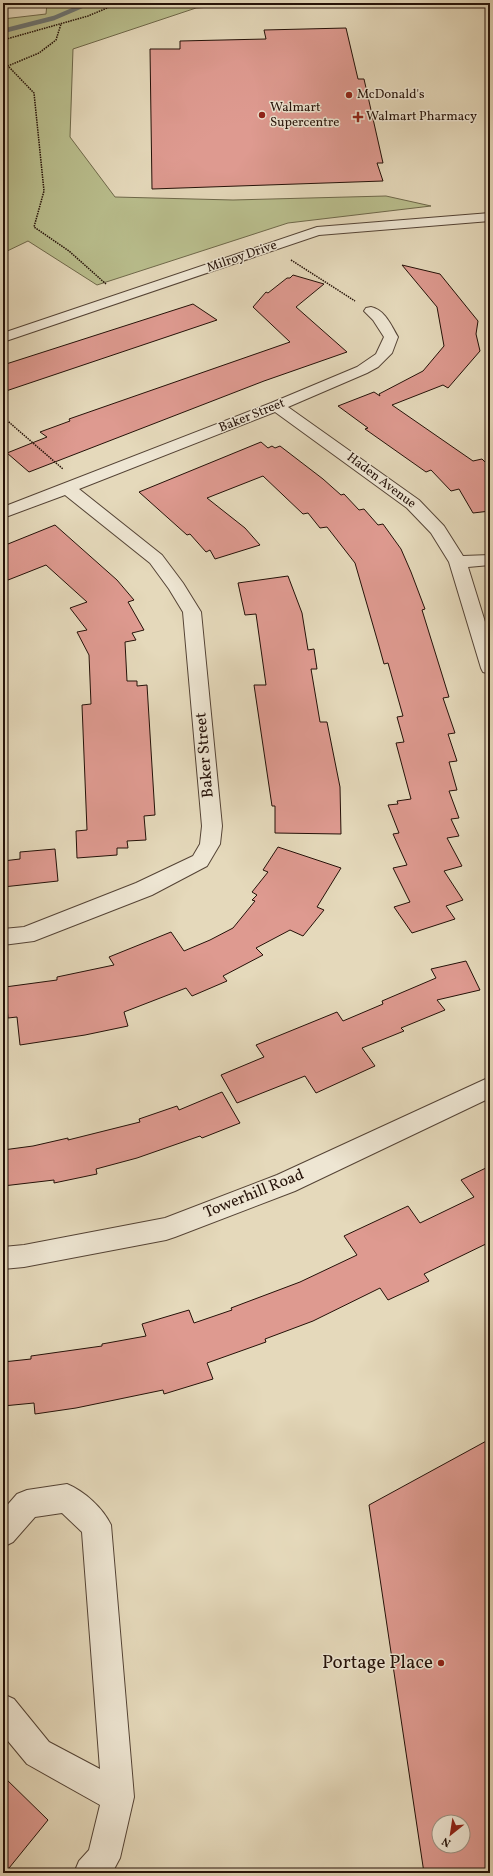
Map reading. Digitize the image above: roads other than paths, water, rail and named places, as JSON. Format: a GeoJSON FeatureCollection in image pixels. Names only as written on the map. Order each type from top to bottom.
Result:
{"type":"FeatureCollection","features":[{"type":"Feature","properties":{"kind":"street","name":"Milroy Drive"},"geometry":{"type":"LineString","coordinates":[[3,338],[316,231],[450,219],[490,217]]}},
{"type":"Feature","properties":{"kind":"street","name":"Baker Street"},"geometry":{"type":"LineString","coordinates":[[3,513],[277,406],[362,370],[376,362],[389,349],[391,337],[379,317],[371,311]]}},
{"type":"Feature","properties":{"kind":"street","name":"Haden Avenue"},"geometry":{"type":"LineString","coordinates":[[277,406],[413,504],[438,530],[458,562],[490,668]]}},
{"type":"Feature","properties":{"kind":"street","name":"Baker Street"},"geometry":{"type":"LineString","coordinates":[[3,937],[26,935],[144,889],[200,861],[210,844],[212,826],[192,612],[177,587],[156,559],[73,486]]}},
{"type":"Feature","properties":{"kind":"street"},"geometry":{"type":"LineString","coordinates":[[458,562],[490,560]]}},
{"type":"Feature","properties":{"kind":"street","name":"Towerhill Road"},"geometry":{"type":"LineString","coordinates":[[3,1258],[24,1256],[166,1230],[286,1183],[490,1087]]}},
{"type":"Feature","properties":{"kind":"street"},"geometry":{"type":"LineString","coordinates":[[3,1532],[26,1504],[67,1498],[96,1525],[118,1797],[103,1858],[91,1873]]}},
{"type":"Feature","properties":{"kind":"street"},"geometry":{"type":"LineString","coordinates":[[3,1710],[38,1753],[118,1797]]}},
{"type":"Feature","properties":{"kind":"waterway"},"geometry":{"type":"LineString","coordinates":[[3,31],[54,18],[89,3]]}},
{"type":"Feature","properties":{"kind":"place","name":"McDonald's"},"geometry":{"type":"Point","coordinates":[349,95]}},
{"type":"Feature","properties":{"kind":"place","name":"Walmart Supercentre"},"geometry":{"type":"Point","coordinates":[262,115]}},
{"type":"Feature","properties":{"kind":"place","name":"Walmart Pharmacy"},"geometry":{"type":"Point","coordinates":[358,117]}},
{"type":"Feature","properties":{"kind":"place","name":"Portage Place"},"geometry":{"type":"Point","coordinates":[441,1663]}}]}
